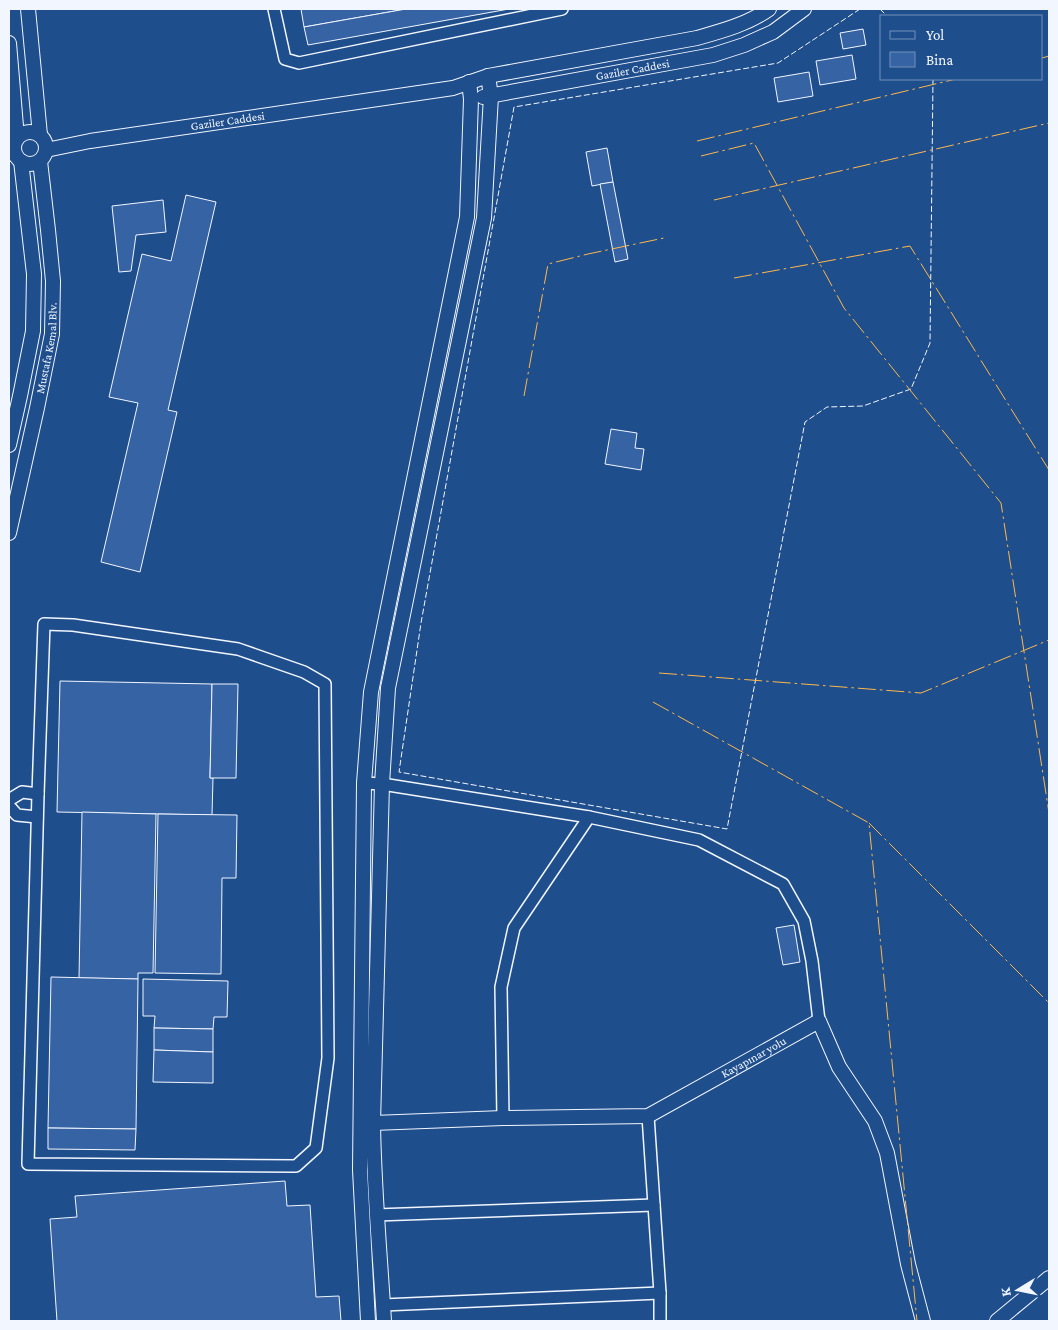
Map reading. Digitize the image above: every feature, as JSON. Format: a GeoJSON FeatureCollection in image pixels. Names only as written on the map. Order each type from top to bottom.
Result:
{"type":"FeatureCollection","features":[{"type":"Feature","properties":{"kind":"street","name":"Mustafa Kemal Blv."},"geometry":{"type":"LineString","coordinates":[[9,532],[52,334],[53,281],[28,9]]}},
{"type":"Feature","properties":{"kind":"street"},"geometry":{"type":"LineString","coordinates":[[274,9],[285,59],[298,63],[562,9]]}},
{"type":"Feature","properties":{"kind":"street","name":"Gaziler Caddesi"},"geometry":{"type":"LineString","coordinates":[[42,146],[62,139],[90,141],[453,88],[488,76],[697,38],[727,29],[759,16],[769,9]]}},
{"type":"Feature","properties":{"kind":"street","name":"Gaziler Caddesi"},"geometry":{"type":"LineString","coordinates":[[472,99],[713,55],[744,45],[773,32],[804,9]]}},
{"type":"Feature","properties":{"kind":"street","name":"Mustafa Kemal Blv."},"geometry":{"type":"LineString","coordinates":[[9,43],[14,149],[34,274],[33,331],[9,445]]}},
{"type":"Feature","properties":{"kind":"street"},"geometry":{"type":"LineString","coordinates":[[384,1321],[376,1215],[373,1123],[382,784],[388,688],[484,218],[491,96],[488,76]]}},
{"type":"Feature","properties":{"kind":"street"},"geometry":{"type":"LineString","coordinates":[[368,1321],[360,1170],[364,783],[371,692],[467,217],[472,99],[469,82]]}},
{"type":"Feature","properties":{"kind":"street"},"geometry":{"type":"LineString","coordinates":[[453,88],[472,99]]}},
{"type":"Feature","properties":{"kind":"street"},"geometry":{"type":"LineString","coordinates":[[26,132],[36,133],[42,146],[32,164],[14,149],[21,135],[26,132]]}},
{"type":"Feature","properties":{"kind":"street"},"geometry":{"type":"LineString","coordinates":[[44,624],[73,625],[238,649],[304,672],[325,684],[328,1058],[316,1148],[296,1166],[28,1164],[37,818],[44,624]]}},
{"type":"Feature","properties":{"kind":"street"},"geometry":{"type":"LineString","coordinates":[[364,783],[382,784],[589,817],[699,840],[783,884],[804,921],[812,961],[819,1021],[839,1067],[875,1121],[887,1153],[908,1264],[923,1321]]}},
{"type":"Feature","properties":{"kind":"street"},"geometry":{"type":"LineString","coordinates":[[9,800],[22,792],[38,794]]}},
{"type":"Feature","properties":{"kind":"street"},"geometry":{"type":"LineString","coordinates":[[9,806],[17,815],[37,818]]}},
{"type":"Feature","properties":{"kind":"street"},"geometry":{"type":"LineString","coordinates":[[502,1118],[501,987],[514,928],[589,817]]}},
{"type":"Feature","properties":{"kind":"street","name":"Kayapınar yolu"},"geometry":{"type":"LineString","coordinates":[[373,1123],[502,1118],[648,1116],[819,1021]]}},
{"type":"Feature","properties":{"kind":"street"},"geometry":{"type":"LineString","coordinates":[[648,1116],[660,1293],[660,1321]]}},
{"type":"Feature","properties":{"kind":"street"},"geometry":{"type":"LineString","coordinates":[[376,1215],[654,1205]]}},
{"type":"Feature","properties":{"kind":"street"},"geometry":{"type":"LineString","coordinates":[[997,1321],[1049,1278]]}},
{"type":"Feature","properties":{"kind":"street"},"geometry":{"type":"LineString","coordinates":[[383,1305],[660,1293]]}},
{"type":"Feature","properties":{"kind":"building"},"geometry":{"type":"Polygon","coordinates":[[[301,9],[406,9],[304,27],[301,9]]]}},
{"type":"Feature","properties":{"kind":"building"},"geometry":{"type":"Polygon","coordinates":[[[406,9],[509,9],[308,45],[304,27],[406,9]]]}},
{"type":"Feature","properties":{"kind":"building"},"geometry":{"type":"Polygon","coordinates":[[[863,29],[866,45],[843,49],[840,33],[863,29]]]}},
{"type":"Feature","properties":{"kind":"building"},"geometry":{"type":"Polygon","coordinates":[[[852,55],[856,79],[820,85],[816,61],[852,55]]]}},
{"type":"Feature","properties":{"kind":"building"},"geometry":{"type":"Polygon","coordinates":[[[809,72],[813,96],[778,102],[774,78],[809,72]]]}},
{"type":"Feature","properties":{"kind":"building"},"geometry":{"type":"Polygon","coordinates":[[[607,148],[613,182],[592,186],[586,152],[607,148]]]}},
{"type":"Feature","properties":{"kind":"building"},"geometry":{"type":"Polygon","coordinates":[[[613,182],[628,259],[615,262],[600,184],[613,182]]]}},
{"type":"Feature","properties":{"kind":"building"},"geometry":{"type":"Polygon","coordinates":[[[186,195],[216,202],[168,410],[177,412],[140,572],[101,562],[138,403],[109,397],[142,254],[171,261],[186,195]]]}},
{"type":"Feature","properties":{"kind":"building"},"geometry":{"type":"Polygon","coordinates":[[[163,200],[166,232],[136,235],[131,271],[119,272],[112,206],[163,200]]]}},
{"type":"Feature","properties":{"kind":"building"},"geometry":{"type":"Polygon","coordinates":[[[611,429],[637,433],[635,448],[644,449],[641,470],[605,464],[611,429]]]}},
{"type":"Feature","properties":{"kind":"building"},"geometry":{"type":"Polygon","coordinates":[[[60,681],[212,684],[210,778],[213,778],[212,815],[57,812],[60,681]]]}},
{"type":"Feature","properties":{"kind":"building"},"geometry":{"type":"Polygon","coordinates":[[[212,684],[238,684],[236,778],[210,778],[212,684]]]}},
{"type":"Feature","properties":{"kind":"building"},"geometry":{"type":"Polygon","coordinates":[[[82,812],[156,814],[153,973],[138,973],[138,979],[79,978],[82,812]]]}},
{"type":"Feature","properties":{"kind":"building"},"geometry":{"type":"Polygon","coordinates":[[[158,814],[237,815],[236,878],[222,878],[221,974],[155,973],[158,814]]]}},
{"type":"Feature","properties":{"kind":"building"},"geometry":{"type":"Polygon","coordinates":[[[794,925],[800,962],[783,965],[776,928],[794,925]]]}},
{"type":"Feature","properties":{"kind":"building"},"geometry":{"type":"Polygon","coordinates":[[[51,977],[138,979],[136,1129],[48,1128],[51,977]]]}},
{"type":"Feature","properties":{"kind":"building"},"geometry":{"type":"Polygon","coordinates":[[[143,979],[228,981],[227,1017],[214,1017],[213,1029],[154,1028],[155,1016],[143,1016],[143,979]]]}},
{"type":"Feature","properties":{"kind":"building"},"geometry":{"type":"Polygon","coordinates":[[[154,1028],[213,1029],[213,1052],[154,1050],[154,1028]]]}},
{"type":"Feature","properties":{"kind":"building"},"geometry":{"type":"Polygon","coordinates":[[[154,1050],[213,1052],[213,1083],[153,1082],[154,1050]]]}},
{"type":"Feature","properties":{"kind":"building"},"geometry":{"type":"Polygon","coordinates":[[[48,1128],[136,1129],[135,1150],[48,1149],[48,1128]]]}},
{"type":"Feature","properties":{"kind":"building"},"geometry":{"type":"Polygon","coordinates":[[[285,1181],[287,1206],[310,1205],[316,1297],[339,1296],[341,1321],[57,1321],[50,1219],[77,1217],[75,1196],[285,1181]]]}},
{"type":"Feature","properties":{"kind":"fence"},"geometry":{"type":"LineString","coordinates":[[860,9],[778,63],[514,107],[421,623],[399,772],[727,829],[805,422],[827,407],[863,406],[911,389],[930,343],[933,80]]}},
{"type":"Feature","properties":{"kind":"fence"},"geometry":{"type":"LineString","coordinates":[[880,9],[886,15]]}},
{"type":"Feature","properties":{"kind":"power"},"geometry":{"type":"LineString","coordinates":[[1043,58],[1049,56]]}},
{"type":"Feature","properties":{"kind":"power"},"geometry":{"type":"LineString","coordinates":[[697,141],[952,80]]}},
{"type":"Feature","properties":{"kind":"power"},"geometry":{"type":"LineString","coordinates":[[714,200],[1049,123]]}},
{"type":"Feature","properties":{"kind":"power"},"geometry":{"type":"LineString","coordinates":[[701,156],[754,143],[844,308],[1001,503],[1049,813]]}},
{"type":"Feature","properties":{"kind":"power"},"geometry":{"type":"LineString","coordinates":[[524,396],[548,264],[664,238]]}},
{"type":"Feature","properties":{"kind":"power"},"geometry":{"type":"LineString","coordinates":[[734,278],[910,246],[1049,470]]}},
{"type":"Feature","properties":{"kind":"power"},"geometry":{"type":"LineString","coordinates":[[659,673],[921,693],[1049,640]]}},
{"type":"Feature","properties":{"kind":"power"},"geometry":{"type":"LineString","coordinates":[[653,702],[869,823],[917,1321]]}},
{"type":"Feature","properties":{"kind":"power"},"geometry":{"type":"LineString","coordinates":[[869,823],[1049,1003]]}}]}
